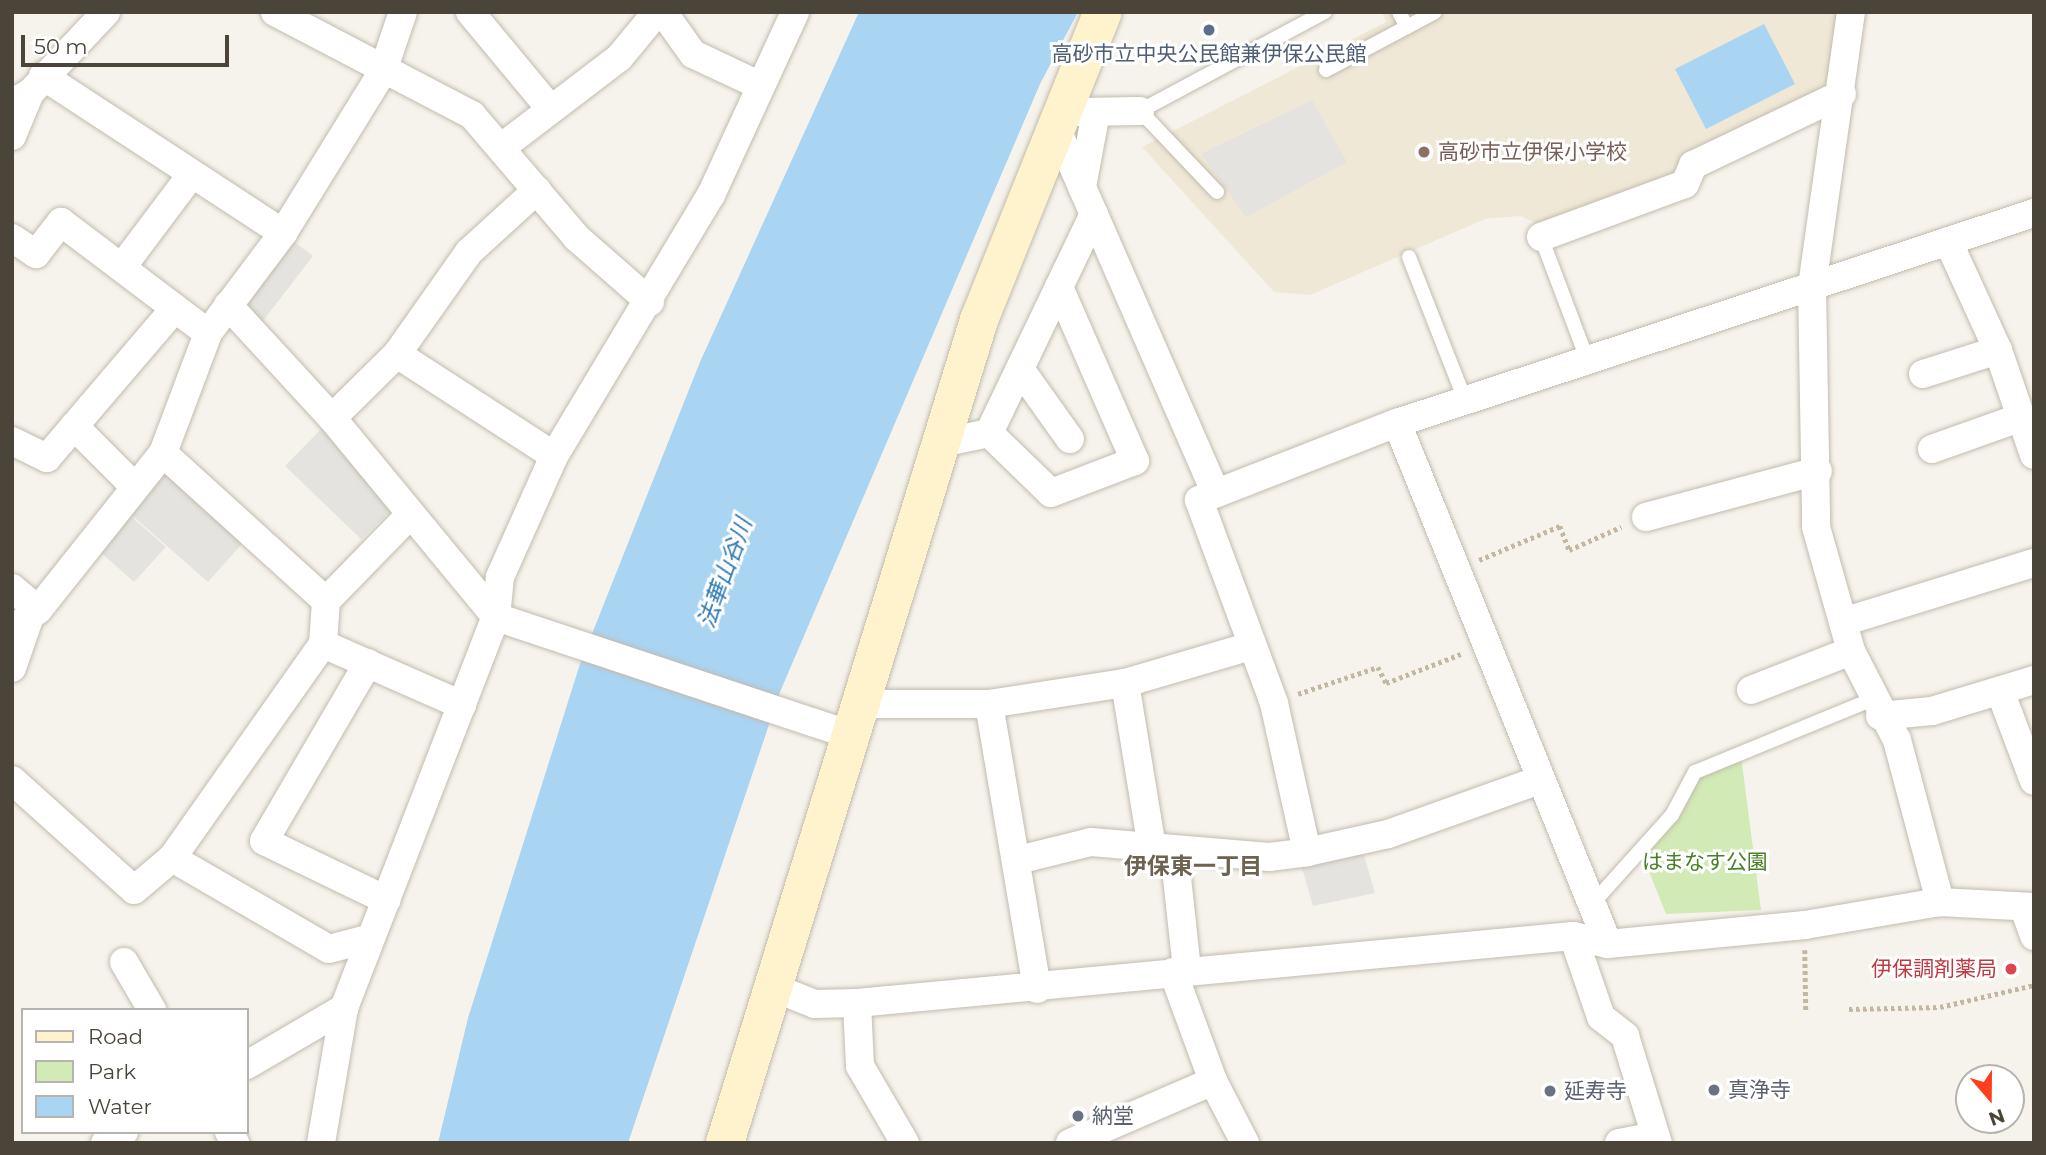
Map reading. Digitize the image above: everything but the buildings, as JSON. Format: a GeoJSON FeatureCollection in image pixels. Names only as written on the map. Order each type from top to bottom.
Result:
{"type":"FeatureCollection","features":[{"type":"Feature","properties":{"kind":"street"},"geometry":{"type":"LineString","coordinates":[[275,12],[383,71],[472,115],[577,238],[650,302]]}},
{"type":"Feature","properties":{"kind":"street"},"geometry":{"type":"LineString","coordinates":[[12,668],[27,619],[163,453],[208,333],[284,233],[383,71],[403,12]]}},
{"type":"Feature","properties":{"kind":"street"},"geometry":{"type":"LineString","coordinates":[[470,12],[548,106]]}},
{"type":"Feature","properties":{"kind":"street"},"geometry":{"type":"LineString","coordinates":[[502,147],[548,106],[619,58],[657,12]]}},
{"type":"Feature","properties":{"kind":"street"},"geometry":{"type":"LineString","coordinates":[[663,12],[693,54],[760,85]]}},
{"type":"Feature","properties":{"kind":"street"},"geometry":{"type":"LineString","coordinates":[[321,1143],[344,1008],[496,617],[500,577],[554,456],[650,302],[711,195],[795,12]]}},
{"type":"Feature","properties":{"kind":"street"},"geometry":{"type":"LineString","coordinates":[[725,1143],[979,320],[1073,119],[1103,12]]}},
{"type":"Feature","properties":{"kind":"street"},"geometry":{"type":"LineString","coordinates":[[1851,12],[1842,94],[1812,286],[1818,471],[1816,527],[1851,651],[1876,707],[1897,740],[1940,902]]}},
{"type":"Feature","properties":{"kind":"street"},"geometry":{"type":"LineString","coordinates":[[12,136],[29,91],[96,16]]}},
{"type":"Feature","properties":{"kind":"street"},"geometry":{"type":"LineString","coordinates":[[29,91],[191,175],[284,233]]}},
{"type":"Feature","properties":{"kind":"street"},"geometry":{"type":"LineString","coordinates":[[1541,237],[1685,184],[1693,164],[1842,94]]}},
{"type":"Feature","properties":{"kind":"street"},"geometry":{"type":"LineString","coordinates":[[1073,119],[1140,111]]}},
{"type":"Feature","properties":{"kind":"street"},"geometry":{"type":"LineString","coordinates":[[1073,119],[1082,187],[1216,493]]}},
{"type":"Feature","properties":{"kind":"street"},"geometry":{"type":"LineString","coordinates":[[1073,119],[1082,187]]}},
{"type":"Feature","properties":{"kind":"street"},"geometry":{"type":"LineString","coordinates":[[122,267],[191,175]]}},
{"type":"Feature","properties":{"kind":"street"},"geometry":{"type":"LineString","coordinates":[[332,418],[397,354],[469,252],[537,190]]}},
{"type":"Feature","properties":{"kind":"street"},"geometry":{"type":"LineString","coordinates":[[1307,852],[1274,703],[1199,500],[1397,423],[2034,213]]}},
{"type":"Feature","properties":{"kind":"street"},"geometry":{"type":"LineString","coordinates":[[989,433],[1094,214]]}},
{"type":"Feature","properties":{"kind":"street"},"geometry":{"type":"LineString","coordinates":[[12,238],[36,254],[61,222],[208,333]]}},
{"type":"Feature","properties":{"kind":"street"},"geometry":{"type":"LineString","coordinates":[[1948,241],[1998,350],[2034,456]]}},
{"type":"Feature","properties":{"kind":"street"},"geometry":{"type":"LineString","coordinates":[[989,433],[1051,493],[1135,461],[1059,286]]}},
{"type":"Feature","properties":{"kind":"street"},"geometry":{"type":"LineString","coordinates":[[228,305],[332,418],[409,516],[496,617],[856,720],[989,704],[1125,683],[1251,646]]}},
{"type":"Feature","properties":{"kind":"street"},"geometry":{"type":"LineString","coordinates":[[12,440],[47,458],[175,308]]}},
{"type":"Feature","properties":{"kind":"street"},"geometry":{"type":"LineString","coordinates":[[1923,374],[1998,350]]}},
{"type":"Feature","properties":{"kind":"street"},"geometry":{"type":"LineString","coordinates":[[397,354],[554,456]]}},
{"type":"Feature","properties":{"kind":"street"},"geometry":{"type":"LineString","coordinates":[[1020,369],[1070,439]]}},
{"type":"Feature","properties":{"kind":"street"},"geometry":{"type":"LineString","coordinates":[[1931,449],[2022,418]]}},
{"type":"Feature","properties":{"kind":"street"},"geometry":{"type":"LineString","coordinates":[[1397,423],[1608,944]]}},
{"type":"Feature","properties":{"kind":"street"},"geometry":{"type":"LineString","coordinates":[[74,426],[135,487]]}},
{"type":"Feature","properties":{"kind":"street"},"geometry":{"type":"LineString","coordinates":[[941,443],[989,433]]}},
{"type":"Feature","properties":{"kind":"street"},"geometry":{"type":"LineString","coordinates":[[163,453],[326,601]]}},
{"type":"Feature","properties":{"kind":"street"},"geometry":{"type":"LineString","coordinates":[[1646,516],[1818,471]]}},
{"type":"Feature","properties":{"kind":"street"},"geometry":{"type":"LineString","coordinates":[[12,779],[134,890],[172,858],[323,644],[326,601],[409,516]]}},
{"type":"Feature","properties":{"kind":"street"},"geometry":{"type":"LineString","coordinates":[[1843,622],[2034,564]]}},
{"type":"Feature","properties":{"kind":"street"},"geometry":{"type":"LineString","coordinates":[[12,588],[27,619]]}},
{"type":"Feature","properties":{"kind":"street"},"geometry":{"type":"LineString","coordinates":[[323,644],[462,705]]}},
{"type":"Feature","properties":{"kind":"street"},"geometry":{"type":"LineString","coordinates":[[1751,690],[1851,651]]}},
{"type":"Feature","properties":{"kind":"street"},"geometry":{"type":"LineString","coordinates":[[368,663],[264,841],[386,900]]}},
{"type":"Feature","properties":{"kind":"street"},"geometry":{"type":"LineString","coordinates":[[1876,707],[1933,711],[2034,680]]}},
{"type":"Feature","properties":{"kind":"street"},"geometry":{"type":"LineString","coordinates":[[1125,683],[1163,848],[1180,971],[1213,1081],[1245,1143]]}},
{"type":"Feature","properties":{"kind":"street"},"geometry":{"type":"LineString","coordinates":[[2000,691],[2034,780]]}},
{"type":"Feature","properties":{"kind":"street"},"geometry":{"type":"LineString","coordinates":[[989,704],[1018,860],[1037,989]]}},
{"type":"Feature","properties":{"kind":"street"},"geometry":{"type":"LineString","coordinates":[[1018,860],[1091,842],[1269,857],[1307,852],[1388,834],[1540,780]]}},
{"type":"Feature","properties":{"kind":"street"},"geometry":{"type":"LineString","coordinates":[[172,858],[329,948],[371,938]]}},
{"type":"Feature","properties":{"kind":"street"},"geometry":{"type":"LineString","coordinates":[[772,987],[815,1004],[858,1003],[1037,989],[1180,971],[1573,936],[1608,944],[1805,925],[1940,902],[2029,907],[2034,936]]}},
{"type":"Feature","properties":{"kind":"street"},"geometry":{"type":"LineString","coordinates":[[1573,936],[1601,1017],[1625,1035],[1657,1140],[1619,1143]]}},
{"type":"Feature","properties":{"kind":"street"},"geometry":{"type":"LineString","coordinates":[[124,962],[151,1008]]}},
{"type":"Feature","properties":{"kind":"street"},"geometry":{"type":"LineString","coordinates":[[858,1003],[860,1066],[905,1143]]}},
{"type":"Feature","properties":{"kind":"street"},"geometry":{"type":"LineString","coordinates":[[248,1064],[344,1008]]}},
{"type":"Feature","properties":{"kind":"street"},"geometry":{"type":"LineString","coordinates":[[1070,1143],[1213,1081]]}},
{"type":"Feature","properties":{"kind":"street"},"geometry":{"type":"LineString","coordinates":[[104,1143],[120,1134]]}},
{"type":"Feature","properties":{"kind":"lane"},"geometry":{"type":"LineString","coordinates":[[1217,192],[1140,111],[1325,12]]}},
{"type":"Feature","properties":{"kind":"lane"},"geometry":{"type":"LineString","coordinates":[[1399,12],[1407,27]]}},
{"type":"Feature","properties":{"kind":"lane"},"geometry":{"type":"LineString","coordinates":[[1326,70],[1435,12]]}},
{"type":"Feature","properties":{"kind":"lane"},"geometry":{"type":"LineString","coordinates":[[1541,237],[1587,359]]}},
{"type":"Feature","properties":{"kind":"lane"},"geometry":{"type":"LineString","coordinates":[[1409,257],[1465,400]]}},
{"type":"Feature","properties":{"kind":"lane"},"geometry":{"type":"LineString","coordinates":[[1593,904],[1672,816],[1695,772],[1876,707]]}},
{"type":"Feature","properties":{"kind":"path"},"geometry":{"type":"LineString","coordinates":[[1456,569],[1560,526],[1569,550],[1646,516]]}},
{"type":"Feature","properties":{"kind":"path"},"geometry":{"type":"LineString","coordinates":[[1274,703],[1378,667],[1386,683],[1487,644]]}},
{"type":"Feature","properties":{"kind":"path"},"geometry":{"type":"LineString","coordinates":[[1805,925],[1805,1012]]}},
{"type":"Feature","properties":{"kind":"path"},"geometry":{"type":"LineString","coordinates":[[1849,1009],[1940,1007],[2034,985]]}},
{"type":"Feature","properties":{"kind":"shaded area","name":"高砂市立伊保小学校"},"geometry":{"type":"Polygon","coordinates":[[[1382,12],[1841,12],[1832,86],[1675,180],[1546,227],[1520,216],[1485,219],[1310,295],[1274,292],[1142,147],[1386,22],[1382,12]]]}},
{"type":"Feature","properties":{"kind":"shaded area"},"geometry":{"type":"Polygon","coordinates":[[[1312,100],[1347,162],[1246,217],[1201,154],[1312,100]]]}},
{"type":"Feature","properties":{"kind":"shaded area"},"geometry":{"type":"Polygon","coordinates":[[[288,237],[313,256],[259,326],[243,311],[288,237]]]}},
{"type":"Feature","properties":{"kind":"shaded area"},"geometry":{"type":"Polygon","coordinates":[[[326,424],[395,507],[361,539],[285,466],[326,424]]]}},
{"type":"Feature","properties":{"kind":"shaded area"},"geometry":{"type":"Polygon","coordinates":[[[168,462],[249,536],[208,582],[128,512],[168,462]]]}},
{"type":"Feature","properties":{"kind":"shaded area"},"geometry":{"type":"Polygon","coordinates":[[[127,513],[166,547],[134,582],[97,549],[127,513]]]}},
{"type":"Feature","properties":{"kind":"shaded area"},"geometry":{"type":"Polygon","coordinates":[[[1361,845],[1375,893],[1313,906],[1299,858],[1361,845]]]}},
{"type":"Feature","properties":{"kind":"green space","name":"はまなす公園"},"geometry":{"type":"Polygon","coordinates":[[[1741,756],[1761,910],[1666,914],[1644,859],[1702,773],[1741,756]]]}},
{"type":"Feature","properties":{"kind":"water","name":"法華山谷川"},"geometry":{"type":"Polygon","coordinates":[[[859,12],[1078,12],[1040,84],[780,692],[628,1143],[438,1143],[468,1018],[580,664],[700,362],[859,12]]]}},
{"type":"Feature","properties":{"kind":"water"},"geometry":{"type":"Polygon","coordinates":[[[1764,24],[1795,84],[1706,129],[1675,69],[1764,24]]]}},
{"type":"Feature","properties":{"kind":"place","name":"高砂市立中央公民館兼伊保公民館"},"geometry":{"type":"Point","coordinates":[1209,30]}},
{"type":"Feature","properties":{"kind":"place","name":"高砂市立伊保小学校"},"geometry":{"type":"Point","coordinates":[1424,152]}},
{"type":"Feature","properties":{"kind":"place","name":"伊保調剤薬局"},"geometry":{"type":"Point","coordinates":[2011,969]}},
{"type":"Feature","properties":{"kind":"place","name":"真浄寺"},"geometry":{"type":"Point","coordinates":[1714,1090]}},
{"type":"Feature","properties":{"kind":"place","name":"延寿寺"},"geometry":{"type":"Point","coordinates":[1550,1091]}},
{"type":"Feature","properties":{"kind":"place","name":"納堂"},"geometry":{"type":"Point","coordinates":[1078,1116]}},
{"type":"Feature","properties":{"kind":"district","name":"伊保東一丁目"},"geometry":{"type":"Point","coordinates":[1193,866]}}]}
